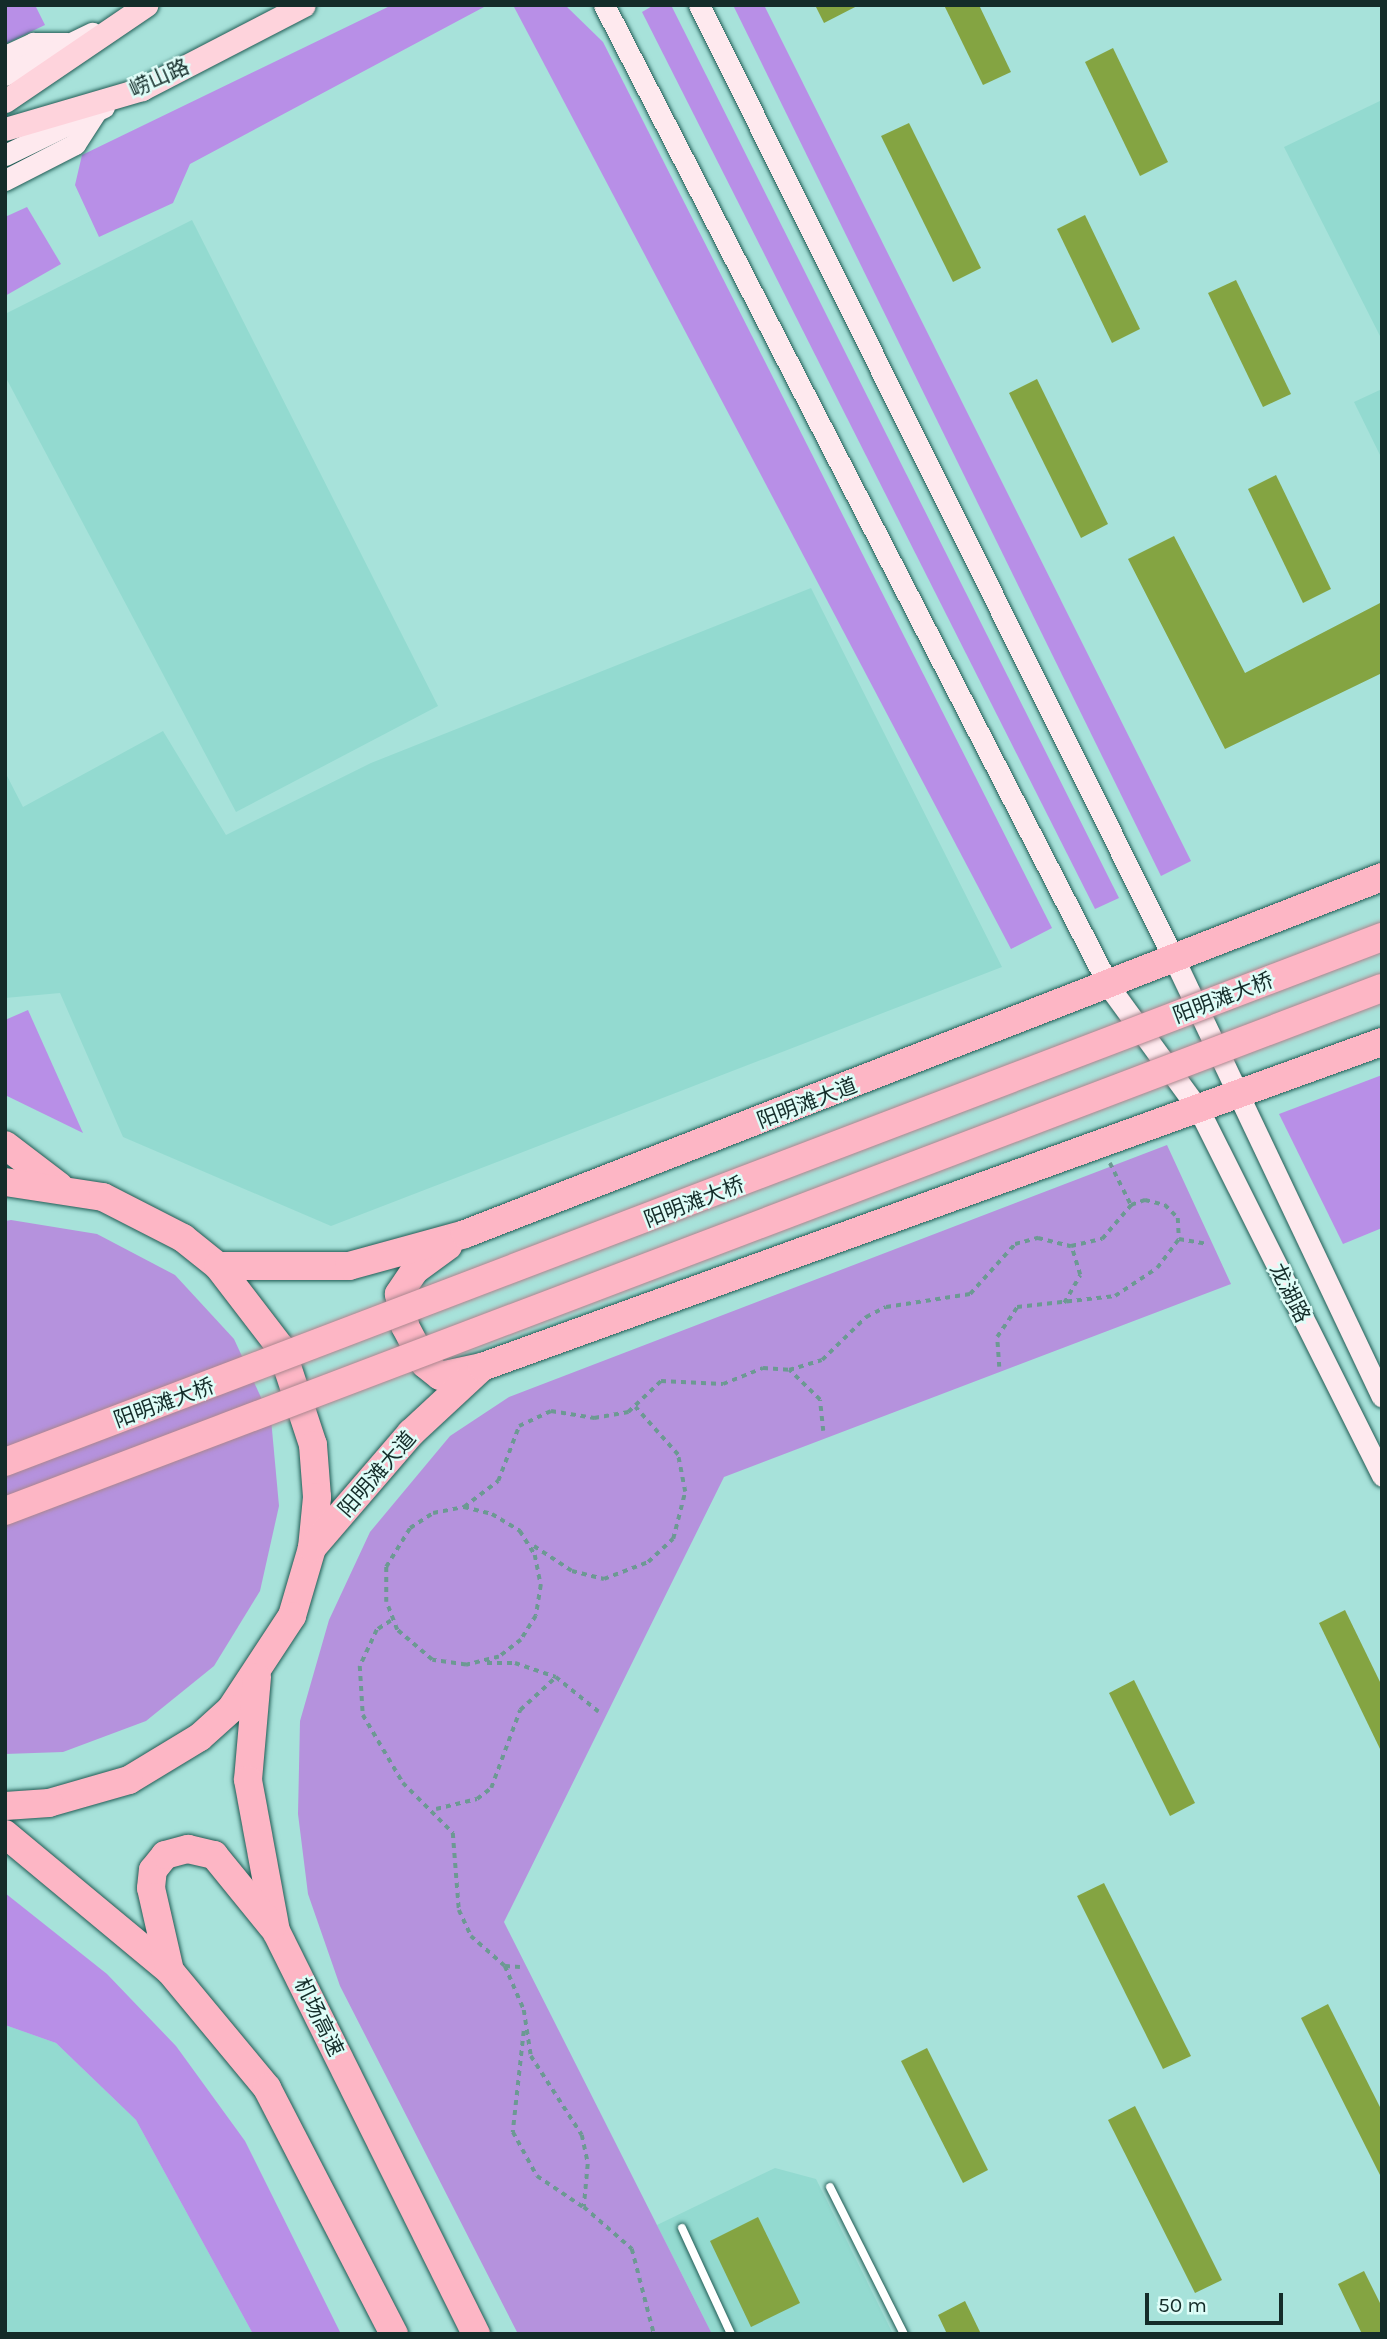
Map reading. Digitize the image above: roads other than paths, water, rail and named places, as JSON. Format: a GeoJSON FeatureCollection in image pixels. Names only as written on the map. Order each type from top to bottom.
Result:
{"type":"FeatureCollection","features":[{"type":"Feature","properties":{"kind":"highway","name":"阳明滩大道"},"geometry":{"type":"LineString","coordinates":[[218,1266],[349,1266],[465,1234],[1110,988],[1382,877]]}},
{"type":"Feature","properties":{"kind":"highway","name":"阳明滩大桥"},"geometry":{"type":"LineString","coordinates":[[5,1462],[1382,937]]}},
{"type":"Feature","properties":{"kind":"highway"},"geometry":{"type":"LineString","coordinates":[[5,1511],[1382,988]]}},
{"type":"Feature","properties":{"kind":"highway","name":"阳明滩大道"},"geometry":{"type":"LineString","coordinates":[[312,1548],[411,1433],[482,1367],[1199,1110],[1382,1040]]}},
{"type":"Feature","properties":{"kind":"highway"},"geometry":{"type":"LineString","coordinates":[[5,1145],[59,1186]]}},
{"type":"Feature","properties":{"kind":"highway"},"geometry":{"type":"LineString","coordinates":[[5,1182],[59,1186],[144,1214],[218,1266],[274,1337],[301,1395],[317,1497],[312,1548],[292,1616],[257,1677],[200,1737],[129,1780],[49,1803],[5,1806]]}},
{"type":"Feature","properties":{"kind":"highway"},"geometry":{"type":"LineString","coordinates":[[465,1234],[415,1270],[399,1294],[405,1326],[425,1364],[440,1376],[482,1367]]}},
{"type":"Feature","properties":{"kind":"highway","name":"机场高速"},"geometry":{"type":"LineString","coordinates":[[257,1677],[248,1780],[276,1931],[476,2334]]}},
{"type":"Feature","properties":{"kind":"highway"},"geometry":{"type":"LineString","coordinates":[[5,1834],[170,1971],[267,2088],[394,2334]]}},
{"type":"Feature","properties":{"kind":"highway"},"geometry":{"type":"LineString","coordinates":[[170,1971],[150,1888],[153,1870],[165,1855],[188,1849],[214,1855],[276,1931]]}},
{"type":"Feature","properties":{"kind":"main road"},"geometry":{"type":"LineString","coordinates":[[5,75],[146,5]]}},
{"type":"Feature","properties":{"kind":"main road","name":"崂山路"},"geometry":{"type":"LineString","coordinates":[[5,129],[142,89],[304,5]]}},
{"type":"Feature","properties":{"kind":"main road","name":"龙湖路"},"geometry":{"type":"LineString","coordinates":[[604,5],[1110,988],[1199,1110],[1382,1476]]}},
{"type":"Feature","properties":{"kind":"main road","name":"龙湖路"},"geometry":{"type":"LineString","coordinates":[[699,5],[1175,961],[1382,1396]]}},
{"type":"Feature","properties":{"kind":"main road"},"geometry":{"type":"LineString","coordinates":[[5,102],[112,23]]}},
{"type":"Feature","properties":{"kind":"main road"},"geometry":{"type":"LineString","coordinates":[[5,56],[33,43],[70,43]]}},
{"type":"Feature","properties":{"kind":"main road"},"geometry":{"type":"LineString","coordinates":[[5,155],[142,89]]}},
{"type":"Feature","properties":{"kind":"main road"},"geometry":{"type":"LineString","coordinates":[[5,180],[75,144],[96,111]]}},
{"type":"Feature","properties":{"kind":"lane"},"geometry":{"type":"LineString","coordinates":[[830,2187],[904,2334]]}},
{"type":"Feature","properties":{"kind":"lane"},"geometry":{"type":"LineString","coordinates":[[682,2228],[731,2334]]}}]}
